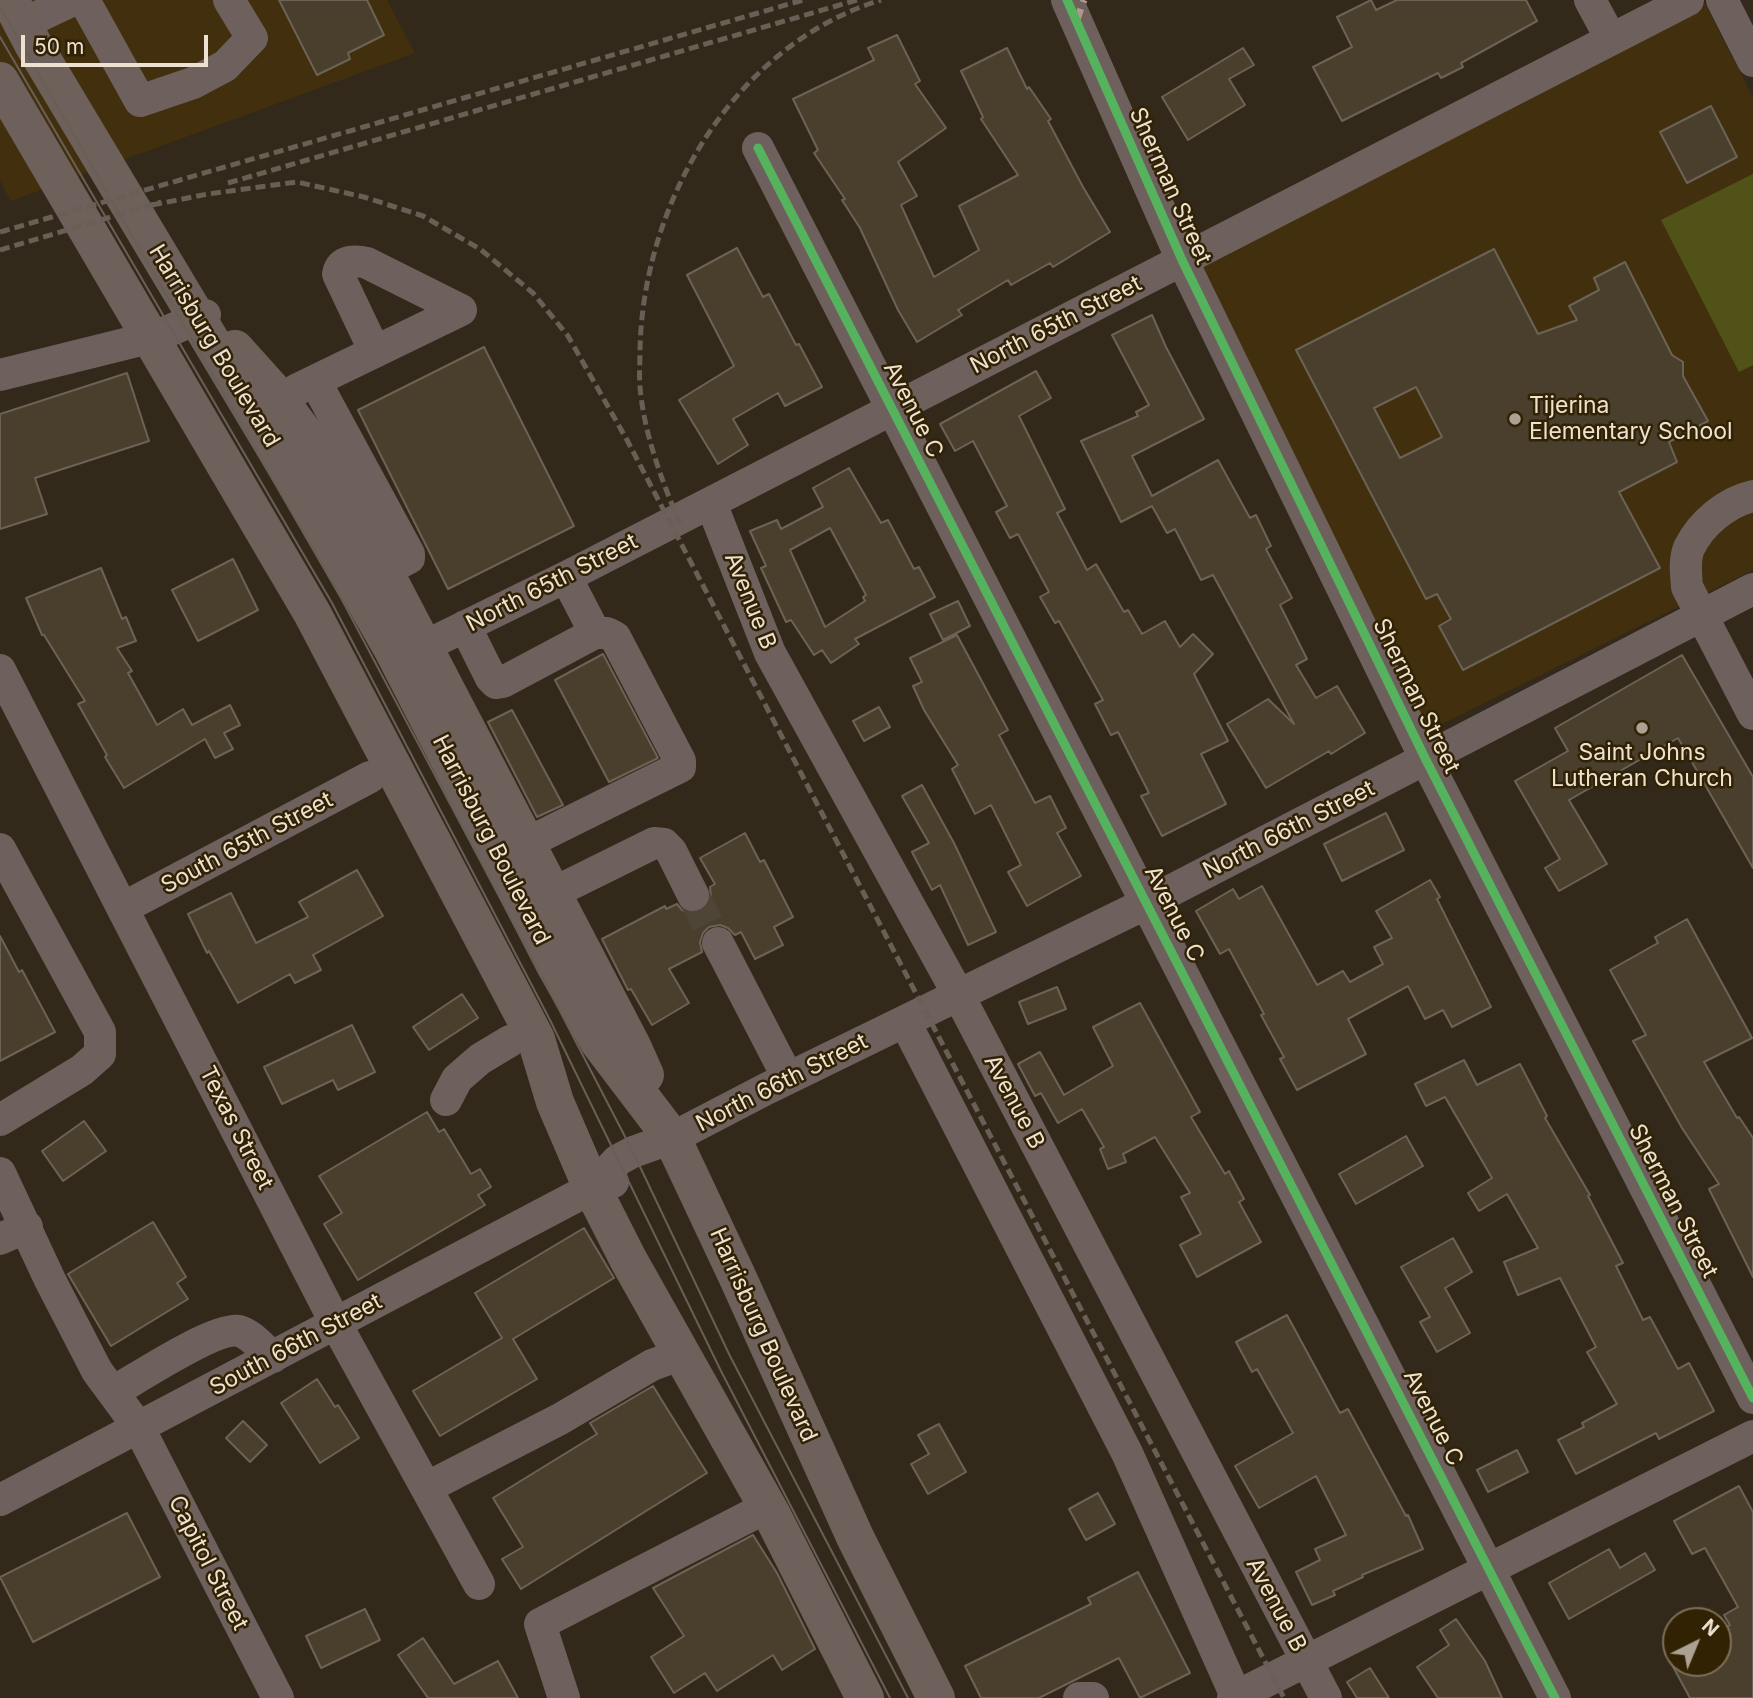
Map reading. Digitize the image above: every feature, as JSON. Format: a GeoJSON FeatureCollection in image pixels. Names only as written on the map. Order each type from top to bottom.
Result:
{"type":"FeatureCollection","features":[{"type":"Feature","properties":{"kind":"main road"},"geometry":{"type":"LineString","coordinates":[[0,36],[24,6],[53,79],[124,212],[147,248],[279,398],[334,479],[384,571],[407,647],[527,843],[632,1046],[672,1138]]}},
{"type":"Feature","properties":{"kind":"main road","name":"Harrisburg Boulevard"},"geometry":{"type":"LineString","coordinates":[[24,6],[40,56],[336,550],[407,647],[555,965],[599,1042],[672,1138],[856,1539],[936,1698]]}},
{"type":"Feature","properties":{"kind":"main road"},"geometry":{"type":"LineString","coordinates":[[0,81],[312,613],[536,1038],[555,1102],[592,1188],[628,1259],[767,1507],[865,1698]]}},
{"type":"Feature","properties":{"kind":"main road"},"geometry":{"type":"LineString","coordinates":[[0,93],[51,138],[81,176],[145,307],[191,435],[510,1041],[555,1102]]}},
{"type":"Feature","properties":{"kind":"street"},"geometry":{"type":"LineString","coordinates":[[24,6],[73,0]]}},
{"type":"Feature","properties":{"kind":"street"},"geometry":{"type":"LineString","coordinates":[[83,0],[141,101],[193,83],[225,66],[252,38],[229,0]]}},
{"type":"Feature","properties":{"kind":"street","name":"Sherman Street"},"geometry":{"type":"LineString","coordinates":[[1067,0],[1182,260],[1426,760],[1753,1398]]}},
{"type":"Feature","properties":{"kind":"street"},"geometry":{"type":"LineString","coordinates":[[1590,0],[1611,39]]}},
{"type":"Feature","properties":{"kind":"street","name":"North 65th Street"},"geometry":{"type":"LineString","coordinates":[[407,647],[465,626],[566,577],[1688,0]]}},
{"type":"Feature","properties":{"kind":"street"},"geometry":{"type":"LineString","coordinates":[[1722,0],[1753,61]]}},
{"type":"Feature","properties":{"kind":"street","name":"Avenue C"},"geometry":{"type":"LineString","coordinates":[[758,148],[1555,1698]]}},
{"type":"Feature","properties":{"kind":"street"},"geometry":{"type":"LineString","coordinates":[[0,375],[157,336],[205,316]]}},
{"type":"Feature","properties":{"kind":"street"},"geometry":{"type":"LineString","coordinates":[[279,398],[375,352]]}},
{"type":"Feature","properties":{"kind":"street"},"geometry":{"type":"LineString","coordinates":[[315,381],[409,554],[410,558],[406,561],[384,571]]}},
{"type":"Feature","properties":{"kind":"street"},"geometry":{"type":"LineString","coordinates":[[1753,496],[1727,507],[1706,524],[1689,549],[1685,568],[1688,587],[1753,715]]}},
{"type":"Feature","properties":{"kind":"street","name":"Avenue B"},"geometry":{"type":"LineString","coordinates":[[711,503],[770,653],[958,994],[1326,1698]]}},
{"type":"Feature","properties":{"kind":"street"},"geometry":{"type":"LineString","coordinates":[[566,577],[594,633]]}},
{"type":"Feature","properties":{"kind":"street","name":"North 66th Street"},"geometry":{"type":"LineString","coordinates":[[672,1138],[788,1078],[1147,903],[1753,589]]}},
{"type":"Feature","properties":{"kind":"street"},"geometry":{"type":"LineString","coordinates":[[465,626],[496,683],[503,682],[594,633],[607,633],[615,637],[680,761],[680,766],[527,843]]}},
{"type":"Feature","properties":{"kind":"street","name":"Texas Street"},"geometry":{"type":"LineString","coordinates":[[0,670],[336,1324],[479,1584]]}},
{"type":"Feature","properties":{"kind":"street","name":"South 65th Street"},"geometry":{"type":"LineString","coordinates":[[123,908],[370,777]]}},
{"type":"Feature","properties":{"kind":"street"},"geometry":{"type":"LineString","coordinates":[[553,893],[654,843],[664,844],[671,851],[693,895]]}},
{"type":"Feature","properties":{"kind":"street"},"geometry":{"type":"LineString","coordinates":[[0,849],[100,1032],[100,1054],[82,1070],[0,1120]]}},
{"type":"Feature","properties":{"kind":"street"},"geometry":{"type":"LineString","coordinates":[[718,943],[788,1078]]}},
{"type":"Feature","properties":{"kind":"street"},"geometry":{"type":"LineString","coordinates":[[905,1022],[1126,1453],[1234,1697],[1753,1436]]}},
{"type":"Feature","properties":{"kind":"street"},"geometry":{"type":"LineString","coordinates":[[446,1100],[457,1079],[480,1059],[510,1041]]}},
{"type":"Feature","properties":{"kind":"street","name":"South 66th Street"},"geometry":{"type":"LineString","coordinates":[[0,1500],[592,1188],[618,1160],[672,1138]]}},
{"type":"Feature","properties":{"kind":"street","name":"Capitol Street"},"geometry":{"type":"LineString","coordinates":[[0,1173],[14,1233],[68,1314],[97,1371],[139,1428],[278,1698]]}},
{"type":"Feature","properties":{"kind":"street"},"geometry":{"type":"LineString","coordinates":[[113,1392],[194,1346],[229,1330],[243,1332],[273,1357]]}},
{"type":"Feature","properties":{"kind":"street"},"geometry":{"type":"LineString","coordinates":[[426,1488],[560,1419],[652,1365],[682,1354]]}},
{"type":"Feature","properties":{"kind":"street"},"geometry":{"type":"LineString","coordinates":[[564,1698],[540,1625],[767,1507]]}},
{"type":"Feature","properties":{"kind":"street"},"geometry":{"type":"LineString","coordinates":[[1079,1698],[1093,1698]]}},
{"type":"Feature","properties":{"kind":"shaded area"},"geometry":{"type":"Polygon","coordinates":[[[0,0],[387,0],[415,53],[11,201],[0,181],[0,0]]]}},
{"type":"Feature","properties":{"kind":"shaded area","name":"Tijerina Elementary School"},"geometry":{"type":"Polygon","coordinates":[[[1705,4],[1753,97],[1753,570],[1428,731],[1203,267],[1705,4]]]}},
{"type":"Feature","properties":{"kind":"shaded area"},"geometry":{"type":"Polygon","coordinates":[[[1753,174],[1753,365],[1739,372],[1661,220],[1753,174]]]}},
{"type":"Feature","properties":{"kind":"building"},"geometry":{"type":"Polygon","coordinates":[[[279,0],[367,0],[384,35],[348,53],[350,59],[317,75],[279,0]]]}},
{"type":"Feature","properties":{"kind":"building"},"geometry":{"type":"Polygon","coordinates":[[[1371,0],[1376,10],[1397,0],[1526,0],[1537,21],[1461,63],[1463,67],[1441,78],[1438,73],[1342,121],[1313,67],[1352,47],[1337,17],[1371,0]]]}},
{"type":"Feature","properties":{"kind":"building"},"geometry":{"type":"Polygon","coordinates":[[[897,35],[920,81],[915,84],[946,128],[898,162],[917,196],[901,205],[934,277],[979,250],[959,206],[1018,175],[981,119],[983,117],[961,71],[1007,48],[1027,89],[1029,87],[1051,119],[1048,121],[1110,232],[1053,267],[1050,263],[1011,285],[1008,280],[958,310],[962,315],[917,342],[898,310],[860,228],[842,200],[845,199],[814,153],[818,150],[793,99],[874,60],[868,48],[897,35]]]}},
{"type":"Feature","properties":{"kind":"building"},"geometry":{"type":"Polygon","coordinates":[[[1243,48],[1254,65],[1229,79],[1245,105],[1188,140],[1162,97],[1243,48]]]}},
{"type":"Feature","properties":{"kind":"building"},"geometry":{"type":"Polygon","coordinates":[[[1711,106],[1737,157],[1687,183],[1660,132],[1711,106]]]}},
{"type":"Feature","properties":{"kind":"building"},"geometry":{"type":"Polygon","coordinates":[[[737,248],[763,297],[769,294],[822,387],[785,406],[778,393],[733,419],[748,445],[718,464],[679,400],[734,366],[687,275],[737,248]]]}},
{"type":"Feature","properties":{"kind":"building"},"geometry":{"type":"Polygon","coordinates":[[[1494,249],[1538,334],[1577,320],[1569,306],[1599,290],[1594,278],[1625,262],[1672,355],[1683,362],[1683,376],[1708,421],[1669,442],[1677,462],[1619,492],[1660,568],[1463,670],[1439,626],[1451,619],[1437,594],[1426,599],[1296,350],[1494,249]],[[1416,387],[1374,408],[1400,458],[1442,437],[1416,387]]]}},
{"type":"Feature","properties":{"kind":"building"},"geometry":{"type":"Polygon","coordinates":[[[1152,315],[1204,419],[1132,456],[1152,496],[1218,460],[1250,518],[1256,515],[1271,546],[1266,549],[1292,598],[1280,605],[1307,659],[1296,665],[1316,698],[1337,686],[1365,733],[1266,788],[1227,724],[1268,699],[1294,724],[1213,575],[1201,580],[1175,529],[1167,533],[1152,506],[1121,522],[1081,441],[1138,416],[1136,412],[1149,405],[1112,335],[1152,315]]]}},
{"type":"Feature","properties":{"kind":"building"},"geometry":{"type":"Polygon","coordinates":[[[484,347],[574,526],[448,589],[358,410],[484,347]]]}},
{"type":"Feature","properties":{"kind":"building"},"geometry":{"type":"Polygon","coordinates":[[[1036,371],[1051,398],[1019,416],[1065,509],[1057,513],[1087,570],[1096,564],[1124,612],[1128,610],[1142,634],[1165,621],[1180,647],[1193,634],[1213,654],[1194,674],[1228,741],[1201,754],[1226,804],[1162,836],[1141,796],[1149,793],[1118,732],[1111,735],[1095,704],[1103,700],[1059,621],[1055,623],[1040,597],[1049,592],[1018,534],[1010,538],[996,512],[1007,506],[973,441],[955,451],[940,424],[1036,371]]]}},
{"type":"Feature","properties":{"kind":"building"},"geometry":{"type":"Polygon","coordinates":[[[127,373],[149,441],[35,478],[47,514],[0,529],[0,414],[127,373]]]}},
{"type":"Feature","properties":{"kind":"building"},"geometry":{"type":"Polygon","coordinates":[[[849,468],[881,523],[888,520],[914,569],[919,567],[935,597],[855,639],[859,644],[831,663],[822,650],[814,655],[791,620],[786,622],[761,568],[766,566],[750,531],[777,520],[781,529],[823,507],[813,488],[849,468]],[[830,528],[790,550],[825,627],[865,601],[863,597],[866,595],[830,528]]]}},
{"type":"Feature","properties":{"kind":"building"},"geometry":{"type":"Polygon","coordinates":[[[233,559],[258,610],[198,641],[172,590],[233,559]]]}},
{"type":"Feature","properties":{"kind":"building"},"geometry":{"type":"Polygon","coordinates":[[[101,568],[122,619],[126,617],[136,641],[117,648],[132,671],[128,673],[157,725],[183,709],[192,725],[230,705],[240,725],[224,733],[233,749],[215,758],[205,739],[124,788],[78,704],[85,701],[42,635],[26,598],[101,568]]]}},
{"type":"Feature","properties":{"kind":"building"},"geometry":{"type":"Polygon","coordinates":[[[958,601],[970,626],[943,640],[930,614],[958,601]]]}},
{"type":"Feature","properties":{"kind":"building"},"geometry":{"type":"Polygon","coordinates":[[[957,635],[1008,730],[999,735],[1035,803],[1050,796],[1066,828],[1057,833],[1081,876],[1027,906],[1008,872],[1021,865],[991,805],[975,814],[952,769],[958,765],[924,710],[913,686],[922,682],[910,658],[957,635]]]}},
{"type":"Feature","properties":{"kind":"building"},"geometry":{"type":"Polygon","coordinates":[[[603,654],[658,758],[609,782],[555,680],[603,654]]]}},
{"type":"Feature","properties":{"kind":"building"},"geometry":{"type":"Polygon","coordinates":[[[1682,655],[1753,777],[1753,868],[1678,738],[1569,800],[1607,864],[1559,891],[1545,868],[1560,859],[1515,781],[1568,751],[1555,728],[1682,655]]]}},
{"type":"Feature","properties":{"kind":"building"},"geometry":{"type":"Polygon","coordinates":[[[879,707],[890,727],[864,741],[853,721],[879,707]]]}},
{"type":"Feature","properties":{"kind":"building"},"geometry":{"type":"Polygon","coordinates":[[[512,710],[563,805],[537,817],[488,722],[512,710]]]}},
{"type":"Feature","properties":{"kind":"building"},"geometry":{"type":"Polygon","coordinates":[[[922,785],[954,843],[996,932],[968,945],[940,885],[932,890],[912,852],[929,843],[902,796],[922,785]]]}},
{"type":"Feature","properties":{"kind":"building"},"geometry":{"type":"Polygon","coordinates":[[[1386,813],[1404,850],[1342,881],[1324,844],[1386,813]]]}},
{"type":"Feature","properties":{"kind":"building"},"geometry":{"type":"Polygon","coordinates":[[[745,833],[760,862],[764,860],[793,917],[774,927],[783,945],[755,959],[741,932],[735,935],[720,925],[709,927],[700,942],[702,952],[669,969],[689,1003],[652,1025],[631,989],[628,990],[602,939],[665,906],[666,909],[677,904],[682,910],[691,913],[702,911],[708,906],[710,887],[715,884],[700,858],[745,833]]]}},
{"type":"Feature","properties":{"kind":"building"},"geometry":{"type":"Polygon","coordinates":[[[357,870],[383,916],[313,955],[321,970],[295,983],[290,974],[238,1003],[209,951],[207,953],[188,914],[231,893],[256,943],[308,917],[299,902],[357,870]]]}},
{"type":"Feature","properties":{"kind":"building"},"geometry":{"type":"Polygon","coordinates":[[[1430,880],[1491,1007],[1452,1027],[1443,1010],[1425,1019],[1408,986],[1348,1019],[1366,1054],[1297,1090],[1280,1059],[1284,1057],[1261,1015],[1264,1014],[1229,949],[1220,954],[1196,911],[1233,889],[1239,899],[1262,886],[1317,985],[1343,971],[1350,982],[1383,964],[1374,947],[1392,938],[1376,911],[1430,880]]]}},
{"type":"Feature","properties":{"kind":"building"},"geometry":{"type":"Polygon","coordinates":[[[1687,919],[1752,1038],[1704,1062],[1737,1118],[1739,1117],[1753,1138],[1753,1277],[1709,1189],[1719,1184],[1682,1128],[1633,1041],[1646,1035],[1610,970],[1658,943],[1655,937],[1687,919]]]}},
{"type":"Feature","properties":{"kind":"building"},"geometry":{"type":"Polygon","coordinates":[[[0,936],[19,972],[22,970],[55,1032],[0,1061],[0,936]]]}},
{"type":"Feature","properties":{"kind":"building"},"geometry":{"type":"Polygon","coordinates":[[[1057,987],[1066,1009],[1028,1024],[1019,1002],[1057,987]]]}},
{"type":"Feature","properties":{"kind":"building"},"geometry":{"type":"Polygon","coordinates":[[[462,994],[478,1018],[429,1050],[413,1027],[462,994]]]}},
{"type":"Feature","properties":{"kind":"building"},"geometry":{"type":"Polygon","coordinates":[[[1140,1003],[1200,1112],[1191,1117],[1225,1174],[1229,1171],[1244,1199],[1239,1202],[1261,1242],[1197,1277],[1180,1245],[1201,1234],[1181,1197],[1190,1193],[1155,1137],[1123,1154],[1126,1162],[1108,1169],[1100,1149],[1104,1147],[1082,1109],[1058,1123],[1041,1093],[1035,1096],[1018,1064],[1040,1052],[1064,1095],[1113,1066],[1093,1027],[1140,1003]]]}},
{"type":"Feature","properties":{"kind":"building"},"geometry":{"type":"Polygon","coordinates":[[[352,1025],[375,1072],[338,1090],[333,1080],[282,1104],[264,1067],[352,1025]]]}},
{"type":"Feature","properties":{"kind":"building"},"geometry":{"type":"Polygon","coordinates":[[[1464,1060],[1477,1085],[1520,1064],[1547,1116],[1545,1118],[1590,1195],[1588,1196],[1623,1263],[1616,1266],[1643,1320],[1650,1317],[1678,1369],[1689,1363],[1714,1411],[1659,1439],[1656,1433],[1576,1474],[1558,1440],[1584,1427],[1582,1423],[1617,1404],[1587,1352],[1596,1347],[1560,1278],[1518,1295],[1504,1262],[1538,1248],[1507,1194],[1479,1211],[1468,1193],[1492,1178],[1445,1097],[1426,1106],[1415,1084],[1464,1060]]]}},
{"type":"Feature","properties":{"kind":"building"},"geometry":{"type":"Polygon","coordinates":[[[427,1112],[439,1132],[444,1129],[471,1174],[480,1169],[491,1187],[478,1195],[485,1205],[358,1280],[324,1224],[342,1213],[319,1176],[427,1112]]]}},
{"type":"Feature","properties":{"kind":"building"},"geometry":{"type":"Polygon","coordinates":[[[84,1121],[106,1151],[63,1181],[42,1151],[84,1121]]]}},
{"type":"Feature","properties":{"kind":"building"},"geometry":{"type":"Polygon","coordinates":[[[1406,1136],[1423,1166],[1356,1204],[1339,1174],[1406,1136]]]}},
{"type":"Feature","properties":{"kind":"building"},"geometry":{"type":"Polygon","coordinates":[[[153,1222],[186,1277],[177,1283],[188,1299],[111,1346],[68,1274],[153,1222]]]}},
{"type":"Feature","properties":{"kind":"building"},"geometry":{"type":"Polygon","coordinates":[[[584,1228],[614,1278],[513,1339],[537,1379],[440,1436],[413,1391],[502,1338],[475,1293],[584,1228]]]}},
{"type":"Feature","properties":{"kind":"building"},"geometry":{"type":"Polygon","coordinates":[[[1453,1238],[1472,1272],[1445,1288],[1470,1333],[1437,1352],[1420,1322],[1430,1317],[1401,1267],[1453,1238]]]}},
{"type":"Feature","properties":{"kind":"building"},"geometry":{"type":"Polygon","coordinates":[[[1287,1315],[1340,1413],[1348,1409],[1406,1516],[1408,1515],[1423,1549],[1362,1575],[1363,1577],[1333,1591],[1335,1595],[1312,1605],[1296,1572],[1320,1560],[1315,1549],[1346,1535],[1316,1476],[1259,1508],[1235,1466],[1293,1433],[1257,1369],[1252,1372],[1236,1342],[1287,1315]]]}},
{"type":"Feature","properties":{"kind":"building"},"geometry":{"type":"Polygon","coordinates":[[[317,1379],[359,1438],[320,1463],[281,1403],[317,1379]]]}},
{"type":"Feature","properties":{"kind":"building"},"geometry":{"type":"Polygon","coordinates":[[[653,1386],[707,1473],[521,1589],[502,1559],[523,1547],[493,1498],[597,1434],[590,1423],[653,1386]]]}},
{"type":"Feature","properties":{"kind":"building"},"geometry":{"type":"Polygon","coordinates":[[[243,1421],[267,1445],[250,1462],[226,1438],[243,1421]]]}},
{"type":"Feature","properties":{"kind":"building"},"geometry":{"type":"Polygon","coordinates":[[[939,1424],[966,1472],[928,1494],[911,1464],[929,1454],[918,1435],[939,1424]]]}},
{"type":"Feature","properties":{"kind":"building"},"geometry":{"type":"Polygon","coordinates":[[[1517,1450],[1528,1472],[1488,1492],[1477,1470],[1517,1450]]]}},
{"type":"Feature","properties":{"kind":"building"},"geometry":{"type":"Polygon","coordinates":[[[1739,1486],[1753,1512],[1753,1698],[1690,1698],[1679,1677],[1732,1677],[1732,1610],[1738,1607],[1705,1548],[1692,1554],[1674,1521],[1739,1486]]]}},
{"type":"Feature","properties":{"kind":"building"},"geometry":{"type":"Polygon","coordinates":[[[1098,1493],[1115,1524],[1086,1540],[1069,1509],[1098,1493]]]}},
{"type":"Feature","properties":{"kind":"building"},"geometry":{"type":"Polygon","coordinates":[[[127,1513],[160,1577],[33,1642],[0,1577],[127,1513]]]}},
{"type":"Feature","properties":{"kind":"building"},"geometry":{"type":"Polygon","coordinates":[[[753,1535],[777,1573],[815,1649],[782,1670],[773,1655],[717,1691],[705,1673],[674,1693],[651,1657],[684,1636],[653,1588],[753,1535]]]}},
{"type":"Feature","properties":{"kind":"building"},"geometry":{"type":"Polygon","coordinates":[[[1609,1549],[1620,1568],[1645,1553],[1655,1570],[1569,1619],[1549,1583],[1609,1549]]]}},
{"type":"Feature","properties":{"kind":"building"},"geometry":{"type":"Polygon","coordinates":[[[1138,1572],[1190,1673],[1140,1698],[1119,1658],[1039,1698],[981,1698],[965,1666],[1091,1604],[1088,1598],[1138,1572]]]}},
{"type":"Feature","properties":{"kind":"building"},"geometry":{"type":"Polygon","coordinates":[[[365,1609],[380,1640],[321,1668],[306,1636],[365,1609]]]}},
{"type":"Feature","properties":{"kind":"building"},"geometry":{"type":"Polygon","coordinates":[[[1456,1619],[1485,1661],[1502,1698],[1438,1698],[1417,1667],[1449,1645],[1440,1630],[1456,1619]]]}},
{"type":"Feature","properties":{"kind":"building"},"geometry":{"type":"Polygon","coordinates":[[[423,1638],[454,1684],[498,1661],[518,1698],[428,1698],[398,1655],[423,1638]]]}},
{"type":"Feature","properties":{"kind":"building"},"geometry":{"type":"Polygon","coordinates":[[[1370,1668],[1389,1698],[1357,1698],[1347,1682],[1370,1668]]]}},
{"type":"Feature","properties":{"kind":"tunnel"},"geometry":{"type":"LineString","coordinates":[[693,895],[718,943]]}},
{"type":"Feature","properties":{"kind":"tram line"},"geometry":{"type":"LineString","coordinates":[[0,7],[341,598],[633,1152],[730,1356],[908,1698]]}},
{"type":"Feature","properties":{"kind":"tram line"},"geometry":{"type":"LineString","coordinates":[[0,37],[332,603],[550,1020],[721,1371],[890,1698]]}},
{"type":"Feature","properties":{"kind":"railway"},"geometry":{"type":"LineString","coordinates":[[0,232],[803,0]]}},
{"type":"Feature","properties":{"kind":"railway"},"geometry":{"type":"LineString","coordinates":[[228,183],[857,0]]}},
{"type":"Feature","properties":{"kind":"railway"},"geometry":{"type":"LineString","coordinates":[[680,524],[650,440],[640,387],[645,294],[658,239],[679,186],[706,136],[741,91],[782,53],[829,22],[881,0]]}},
{"type":"Feature","properties":{"kind":"railway"},"geometry":{"type":"LineString","coordinates":[[152,205],[297,182],[364,197],[423,216],[480,249],[533,293],[568,336],[627,440],[1284,1698]]}},
{"type":"Feature","properties":{"kind":"railway"},"geometry":{"type":"LineString","coordinates":[[0,250],[161,202]]}},
{"type":"Feature","properties":{"kind":"marked path"},"geometry":{"type":"LineString","coordinates":[[1076,22],[1084,0]]}},
{"type":"Feature","properties":{"kind":"cycle path"},"geometry":{"type":"LineString","coordinates":[[1067,0],[1182,260],[1426,760],[1753,1398]]}},
{"type":"Feature","properties":{"kind":"cycle path"},"geometry":{"type":"LineString","coordinates":[[758,148],[1555,1698]]}},
{"type":"Feature","properties":{"kind":"place","name":"Tijerina Elementary School"},"geometry":{"type":"Point","coordinates":[1515,419]}},
{"type":"Feature","properties":{"kind":"place","name":"Saint Johns Lutheran Church"},"geometry":{"type":"Point","coordinates":[1642,728]}}]}
